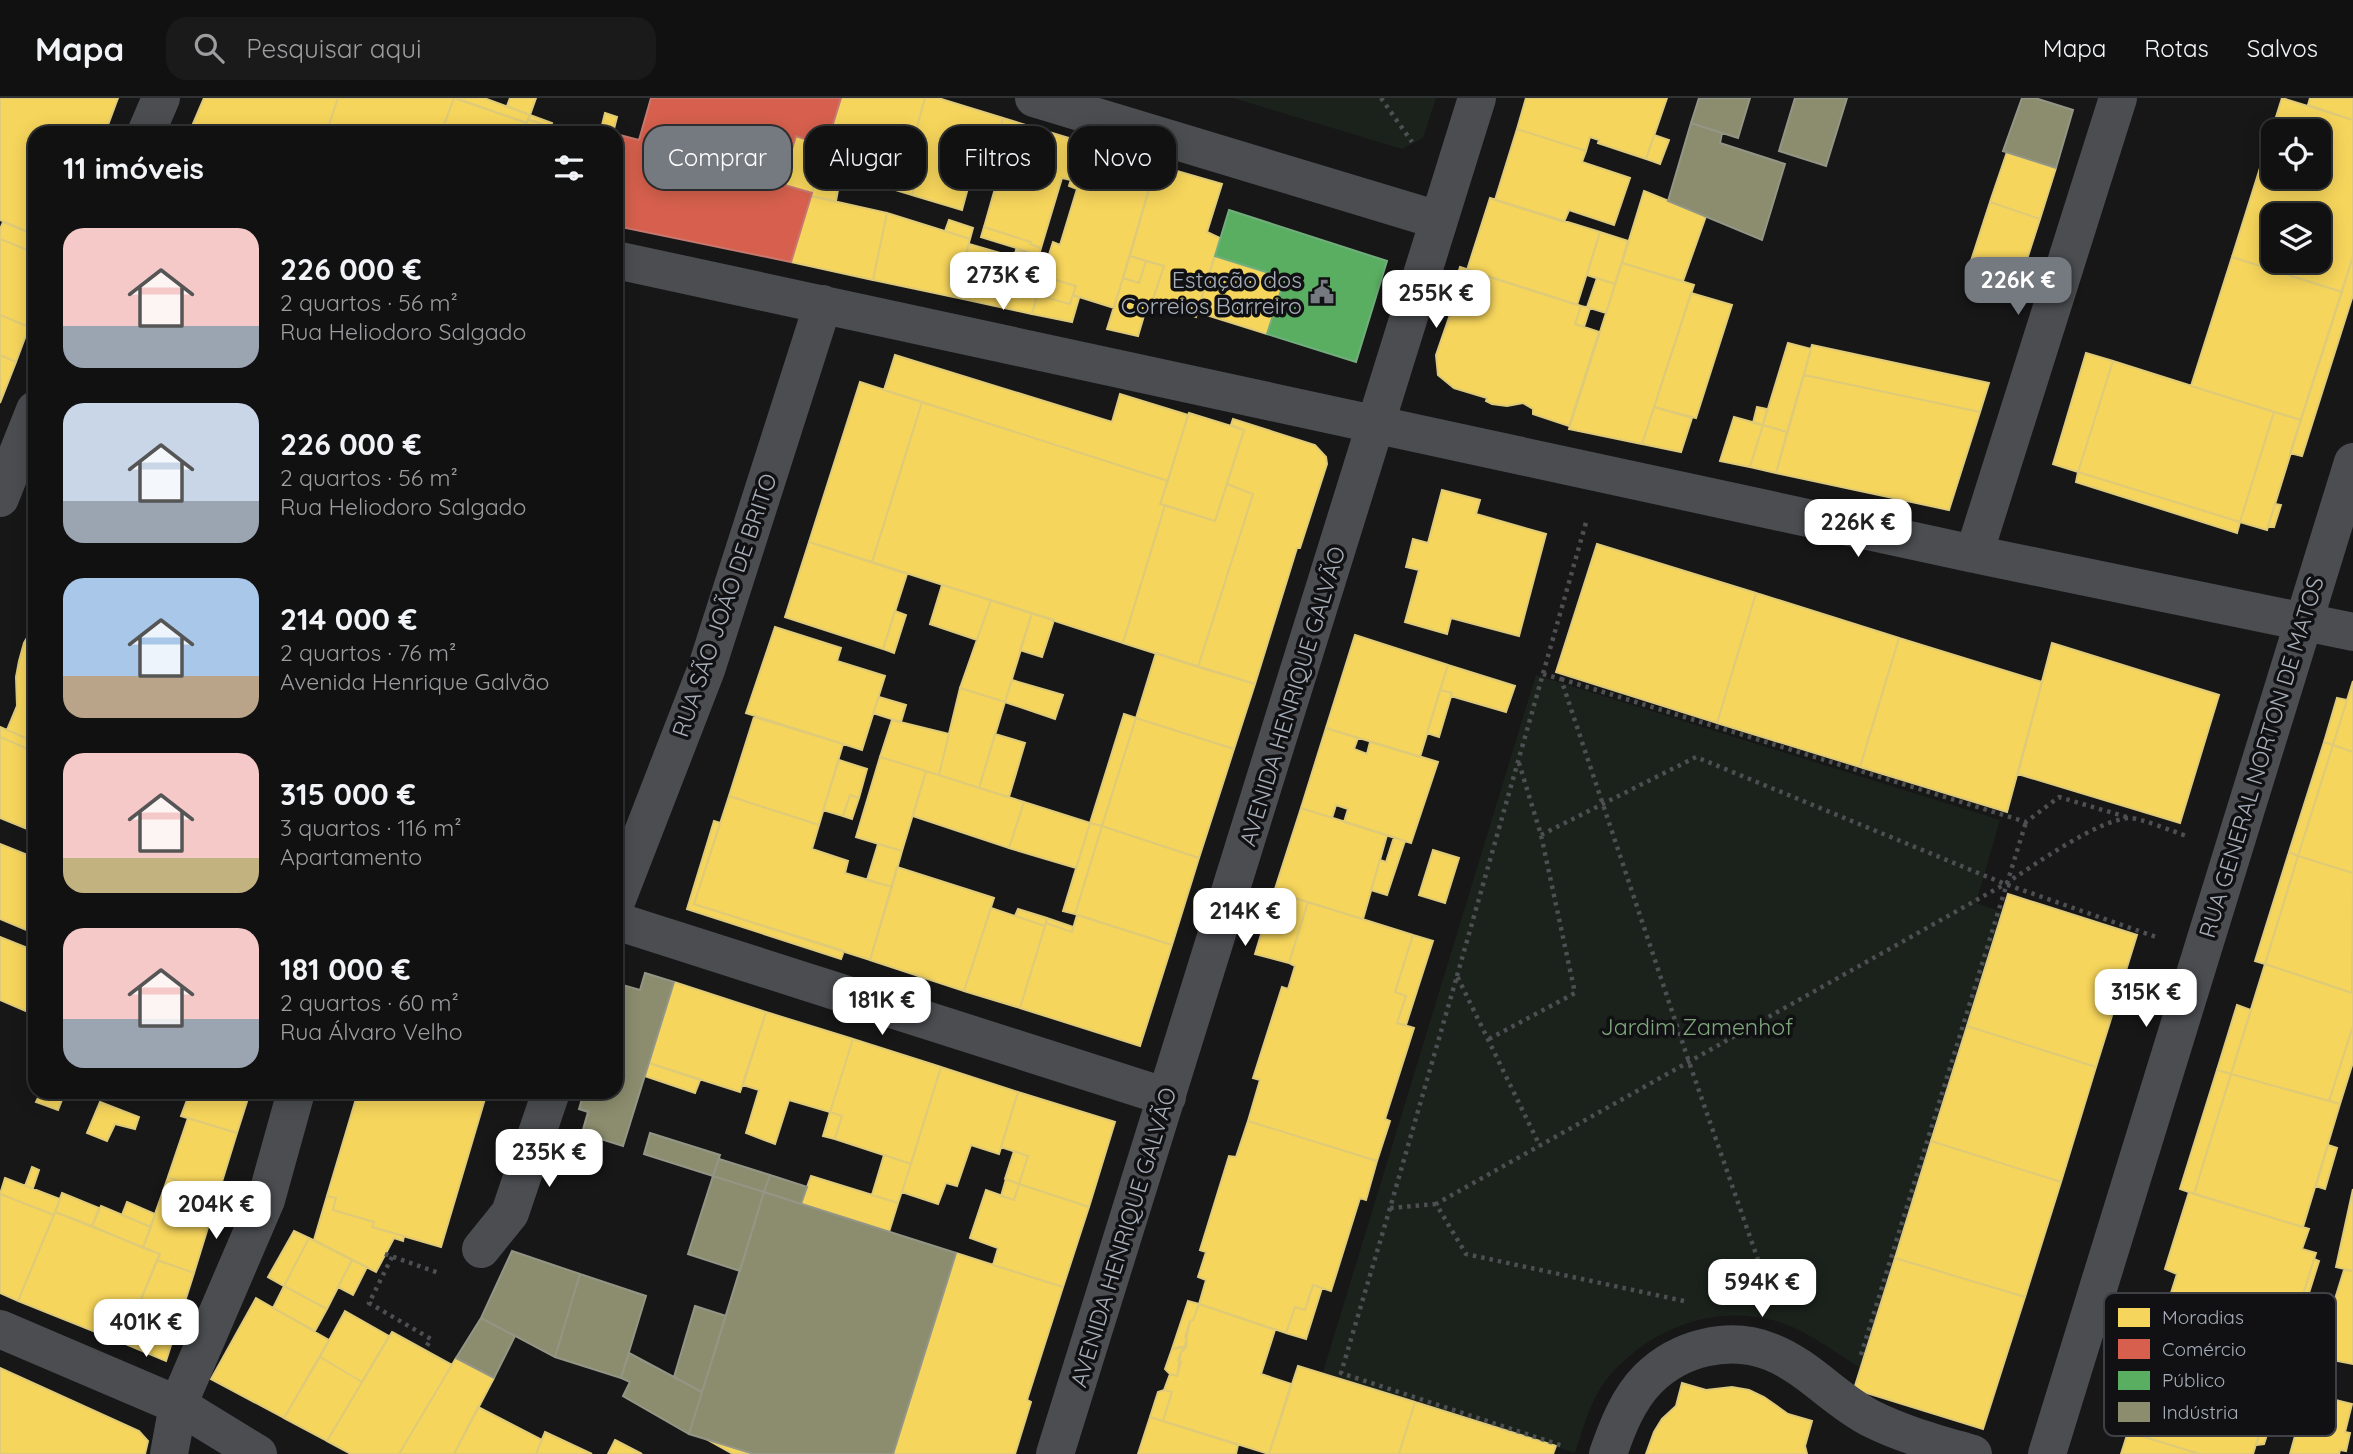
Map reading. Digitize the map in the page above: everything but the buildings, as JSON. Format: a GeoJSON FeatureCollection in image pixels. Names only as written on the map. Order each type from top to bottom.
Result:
{"type":"FeatureCollection","features":[{"type":"Feature","properties":{"kind":"street"},"geometry":{"type":"LineString","coordinates":[[149,126],[161,98]]}},
{"type":"Feature","properties":{"kind":"street"},"geometry":{"type":"LineString","coordinates":[[1034,98],[1438,220]]}},
{"type":"Feature","properties":{"kind":"street","name":"AVENIDA HENRIQUE GALVÃO"},"geometry":{"type":"LineString","coordinates":[[1055,1454],[1476,98]]}},
{"type":"Feature","properties":{"kind":"street"},"geometry":{"type":"LineString","coordinates":[[1974,554],[2118,98]]}},
{"type":"Feature","properties":{"kind":"street"},"geometry":{"type":"LineString","coordinates":[[623,261],[1974,554],[2353,632]]}},
{"type":"Feature","properties":{"kind":"street","name":"RUA SÃO JOÃO DE BRITO"},"geometry":{"type":"LineString","coordinates":[[623,884],[706,670],[823,304]]}},
{"type":"Feature","properties":{"kind":"street"},"geometry":{"type":"LineString","coordinates":[[0,498],[28,428]]}},
{"type":"Feature","properties":{"kind":"street","name":"RUA GENERAL NORTON DE MATOS"},"geometry":{"type":"LineString","coordinates":[[2047,1454],[2353,462]]}},
{"type":"Feature","properties":{"kind":"street"},"geometry":{"type":"LineString","coordinates":[[623,923],[1167,1097]]}},
{"type":"Feature","properties":{"kind":"street"},"geometry":{"type":"LineString","coordinates":[[169,1454],[178,1405],[266,1200],[294,1099]]}},
{"type":"Feature","properties":{"kind":"street"},"geometry":{"type":"LineString","coordinates":[[481,1249],[510,1213],[549,1099]]}},
{"type":"Feature","properties":{"kind":"street"},"geometry":{"type":"LineString","coordinates":[[0,1329],[178,1405],[258,1454]]}},
{"type":"Feature","properties":{"kind":"street"},"geometry":{"type":"LineString","coordinates":[[1591,1452],[1616,1430],[1630,1402],[1648,1379],[1674,1360],[1702,1348],[1735,1344],[1770,1352],[1803,1370],[1902,1444],[1973,1454]]}},
{"type":"Feature","properties":{"kind":"path"},"geometry":{"type":"LineString","coordinates":[[1381,98],[1413,143]]}},
{"type":"Feature","properties":{"kind":"path"},"geometry":{"type":"LineString","coordinates":[[1591,1452],[1341,1373],[1600,472]]}},
{"type":"Feature","properties":{"kind":"path"},"geometry":{"type":"LineString","coordinates":[[1543,674],[2026,822]]}},
{"type":"Feature","properties":{"kind":"path"},"geometry":{"type":"LineString","coordinates":[[1561,679],[1773,1303],[1773,1311]]}},
{"type":"Feature","properties":{"kind":"path"},"geometry":{"type":"LineString","coordinates":[[1541,835],[1696,757],[2005,884],[2200,952]]}},
{"type":"Feature","properties":{"kind":"path"},"geometry":{"type":"LineString","coordinates":[[1489,1040],[1575,993],[1541,835],[1518,760]]}},
{"type":"Feature","properties":{"kind":"path"},"geometry":{"type":"LineString","coordinates":[[1859,1363],[2026,822],[2059,797],[2232,850]]}},
{"type":"Feature","properties":{"kind":"path"},"geometry":{"type":"LineString","coordinates":[[1390,1208],[1436,1204],[2005,884],[2074,840],[2103,826],[2130,818]]}},
{"type":"Feature","properties":{"kind":"path"},"geometry":{"type":"LineString","coordinates":[[1457,976],[1540,1146]]}},
{"type":"Feature","properties":{"kind":"path"},"geometry":{"type":"LineString","coordinates":[[1436,1204],[1466,1254],[1692,1303]]}},
{"type":"Feature","properties":{"kind":"path"},"geometry":{"type":"LineString","coordinates":[[386,1254],[412,1264]]}},
{"type":"Feature","properties":{"kind":"path"},"geometry":{"type":"LineString","coordinates":[[392,1257],[369,1303],[431,1339],[425,1349]]}},
{"type":"Feature","properties":{"kind":"green space"},"geometry":{"type":"Polygon","coordinates":[[[1233,98],[1436,98],[1423,138],[1402,149],[1233,98]]]}},
{"type":"Feature","properties":{"kind":"green space","name":"Jardim Zamenhof"},"geometry":{"type":"Polygon","coordinates":[[[1536,675],[2000,820],[1976,903],[2002,912],[1861,1368],[1807,1334],[1772,1320],[1749,1316],[1703,1319],[1659,1335],[1622,1363],[1606,1380],[1596,1397],[1575,1453],[1323,1372],[1536,675]]]}},
{"type":"Feature","properties":{"kind":"place","name":"Estação dos Correios Barreiro"},"geometry":{"type":"Point","coordinates":[1322,292]}}]}
